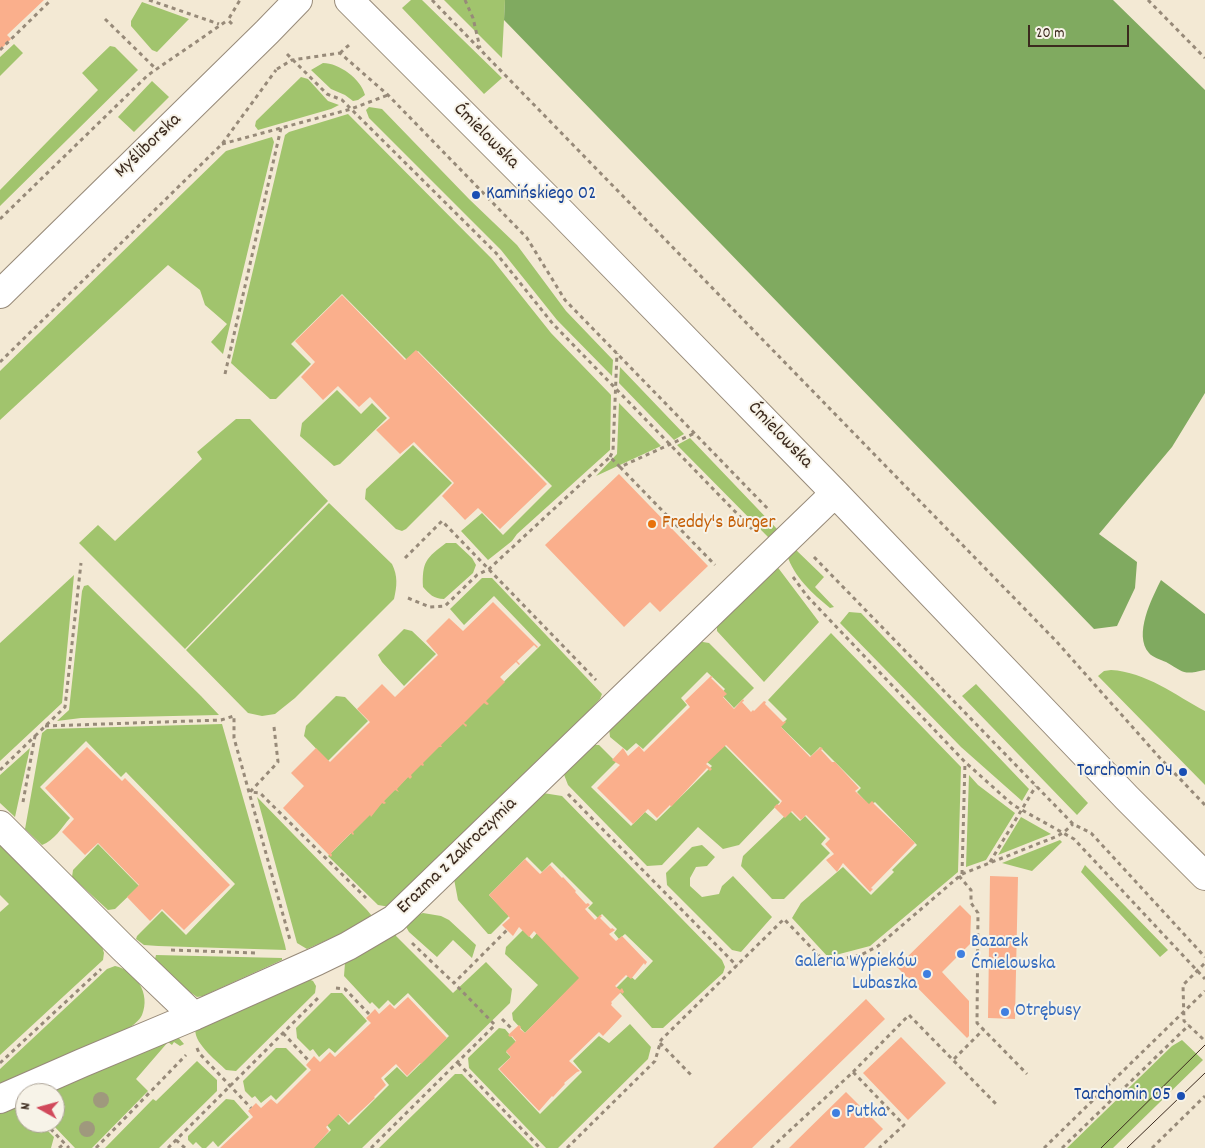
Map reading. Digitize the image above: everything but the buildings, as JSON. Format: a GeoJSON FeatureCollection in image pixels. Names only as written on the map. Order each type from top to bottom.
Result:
{"type":"FeatureCollection","features":[{"type":"Feature","properties":{"kind":"street","name":"Myśliborska"},"geometry":{"type":"LineString","coordinates":[[0,294],[268,32],[298,0]]}},
{"type":"Feature","properties":{"kind":"street","name":"Ćmielowska"},"geometry":{"type":"LineString","coordinates":[[349,0],[561,212],[1127,798],[1205,876]]}},
{"type":"Feature","properties":{"kind":"street","name":"Erazma z Zakroczymia"},"geometry":{"type":"LineString","coordinates":[[0,1099],[317,961],[348,946],[390,921],[834,494]]}},
{"type":"Feature","properties":{"kind":"street"},"geometry":{"type":"LineString","coordinates":[[8,832],[123,948],[187,1019]]}},
{"type":"Feature","properties":{"kind":"path"},"geometry":{"type":"LineString","coordinates":[[0,50],[51,0]]}},
{"type":"Feature","properties":{"kind":"path"},"geometry":{"type":"LineString","coordinates":[[149,0],[220,25]]}},
{"type":"Feature","properties":{"kind":"path"},"geometry":{"type":"LineString","coordinates":[[432,0],[1056,641],[1109,702],[1205,805]]}},
{"type":"Feature","properties":{"kind":"path"},"geometry":{"type":"LineString","coordinates":[[465,0],[480,49]]}},
{"type":"Feature","properties":{"kind":"path"},"geometry":{"type":"LineString","coordinates":[[1148,0],[1205,58]]}},
{"type":"Feature","properties":{"kind":"path"},"geometry":{"type":"LineString","coordinates":[[105,18],[156,69]]}},
{"type":"Feature","properties":{"kind":"path"},"geometry":{"type":"LineString","coordinates":[[0,219],[148,75],[228,20]]}},
{"type":"Feature","properties":{"kind":"path"},"geometry":{"type":"LineString","coordinates":[[1205,958],[1090,833],[1074,824],[783,543],[671,445],[552,324],[496,254],[351,108],[342,100],[327,94],[292,60],[340,53],[388,95],[527,238],[565,300],[695,434],[783,543],[807,596],[965,762],[1013,805],[1074,839],[1205,979]]}},
{"type":"Feature","properties":{"kind":"path"},"geometry":{"type":"LineString","coordinates":[[0,362],[222,144],[276,69]]}},
{"type":"Feature","properties":{"kind":"path"},"geometry":{"type":"LineString","coordinates":[[222,144],[351,108],[388,95]]}},
{"type":"Feature","properties":{"kind":"path"},"geometry":{"type":"LineString","coordinates":[[225,374],[281,128]]}},
{"type":"Feature","properties":{"kind":"path"},"geometry":{"type":"LineString","coordinates":[[408,598],[430,607],[445,606],[478,575],[489,569],[610,457],[612,451],[617,352]]}},
{"type":"Feature","properties":{"kind":"path"},"geometry":{"type":"LineString","coordinates":[[620,468],[695,434]]}},
{"type":"Feature","properties":{"kind":"path"},"geometry":{"type":"LineString","coordinates":[[610,457],[736,587]]}},
{"type":"Feature","properties":{"kind":"path"},"geometry":{"type":"LineString","coordinates":[[405,558],[442,521],[618,702]]}},
{"type":"Feature","properties":{"kind":"path"},"geometry":{"type":"LineString","coordinates":[[0,770],[65,707],[81,564]]}},
{"type":"Feature","properties":{"kind":"path"},"geometry":{"type":"LineString","coordinates":[[45,726],[220,720],[234,716],[234,738],[291,945]]}},
{"type":"Feature","properties":{"kind":"path"},"geometry":{"type":"LineString","coordinates":[[250,792],[278,762],[274,727]]}},
{"type":"Feature","properties":{"kind":"path"},"geometry":{"type":"LineString","coordinates":[[8,832],[35,736]]}},
{"type":"Feature","properties":{"kind":"path"},"geometry":{"type":"LineString","coordinates":[[965,762],[961,875],[971,890],[970,904],[978,913],[978,1023],[1027,1074]]}},
{"type":"Feature","properties":{"kind":"path"},"geometry":{"type":"LineString","coordinates":[[546,772],[737,966]]}},
{"type":"Feature","properties":{"kind":"path"},"geometry":{"type":"LineString","coordinates":[[990,863],[1036,786]]}},
{"type":"Feature","properties":{"kind":"path"},"geometry":{"type":"LineString","coordinates":[[250,792],[260,793],[454,983],[495,1026],[371,1148]]}},
{"type":"Feature","properties":{"kind":"path"},"geometry":{"type":"LineString","coordinates":[[567,1148],[655,1061],[661,1040],[784,919],[825,962],[861,956],[878,946],[961,875],[1063,833],[1074,824]]}},
{"type":"Feature","properties":{"kind":"path"},"geometry":{"type":"LineString","coordinates":[[454,983],[507,930]]}},
{"type":"Feature","properties":{"kind":"path"},"geometry":{"type":"LineString","coordinates":[[804,966],[817,953]]}},
{"type":"Feature","properties":{"kind":"path"},"geometry":{"type":"LineString","coordinates":[[317,961],[328,988]]}},
{"type":"Feature","properties":{"kind":"path"},"geometry":{"type":"LineString","coordinates":[[1203,1038],[1184,1021],[1183,985],[1205,963]]}},
{"type":"Feature","properties":{"kind":"path"},"geometry":{"type":"LineString","coordinates":[[168,1148],[328,988],[345,989],[369,1014]]}},
{"type":"Feature","properties":{"kind":"path"},"geometry":{"type":"LineString","coordinates":[[1044,1148],[1205,991]]}},
{"type":"Feature","properties":{"kind":"path"},"geometry":{"type":"LineString","coordinates":[[771,1148],[853,1072],[909,1015],[998,1105]]}},
{"type":"Feature","properties":{"kind":"path"},"geometry":{"type":"LineString","coordinates":[[187,1019],[195,1045],[200,1053],[251,1108]]}},
{"type":"Feature","properties":{"kind":"path"},"geometry":{"type":"LineString","coordinates":[[502,1019],[513,1030]]}},
{"type":"Feature","properties":{"kind":"path"},"geometry":{"type":"LineString","coordinates":[[1062,1148],[1188,1025]]}},
{"type":"Feature","properties":{"kind":"path"},"geometry":{"type":"LineString","coordinates":[[954,1059],[984,1029]]}},
{"type":"Feature","properties":{"kind":"path"},"geometry":{"type":"LineString","coordinates":[[283,1033],[309,1061]]}},
{"type":"Feature","properties":{"kind":"path"},"geometry":{"type":"LineString","coordinates":[[660,1043],[693,1077]]}},
{"type":"Feature","properties":{"kind":"path"},"geometry":{"type":"LineString","coordinates":[[96,1148],[195,1045]]}},
{"type":"Feature","properties":{"kind":"path"},"geometry":{"type":"LineString","coordinates":[[458,1063],[540,1148]]}},
{"type":"Feature","properties":{"kind":"path"},"geometry":{"type":"LineString","coordinates":[[853,1072],[904,1125],[878,1148]]}},
{"type":"Feature","properties":{"kind":"path"},"geometry":{"type":"LineString","coordinates":[[1152,1148],[1205,1096]]}},
{"type":"Feature","properties":{"kind":"path"},"geometry":{"type":"LineString","coordinates":[[55,1133],[69,1148]]}},
{"type":"Feature","properties":{"kind":"path"},"geometry":{"type":"LineString","coordinates":[[176,1140],[185,1148]]}},
{"type":"Feature","properties":{"kind":"path"},"geometry":{"type":"LineString","coordinates":[[60,1148],[65,1143]]}},
{"type":"Feature","properties":{"kind":"green space"},"geometry":{"type":"Polygon","coordinates":[[[411,0],[422,0],[502,78],[484,94],[402,8],[411,0]]]}},
{"type":"Feature","properties":{"kind":"green space"},"geometry":{"type":"Polygon","coordinates":[[[444,0],[505,0],[502,58],[444,0]]]}},
{"type":"Feature","properties":{"kind":"green space"},"geometry":{"type":"Polygon","coordinates":[[[505,0],[1113,0],[1205,90],[1205,393],[1172,447],[1099,534],[1137,562],[1135,588],[1117,626],[1094,629],[504,20],[505,0]]]}},
{"type":"Feature","properties":{"kind":"green space"},"geometry":{"type":"Polygon","coordinates":[[[142,2],[189,19],[157,52],[152,50],[131,26],[131,21],[142,2]]]}},
{"type":"Feature","properties":{"kind":"green space"},"geometry":{"type":"Polygon","coordinates":[[[14,44],[23,53],[0,76],[0,57],[14,44]]]}},
{"type":"Feature","properties":{"kind":"green space"},"geometry":{"type":"Polygon","coordinates":[[[110,46],[115,47],[138,70],[0,206],[0,190],[98,90],[82,73],[110,46]]]}},
{"type":"Feature","properties":{"kind":"green space"},"geometry":{"type":"Polygon","coordinates":[[[323,63],[336,66],[348,73],[359,83],[365,95],[353,101],[331,89],[311,70],[323,63]]]}},
{"type":"Feature","properties":{"kind":"green space"},"geometry":{"type":"Polygon","coordinates":[[[301,77],[308,79],[328,101],[339,105],[258,130],[255,126],[256,121],[301,77]]]}},
{"type":"Feature","properties":{"kind":"green space"},"geometry":{"type":"Polygon","coordinates":[[[152,81],[169,97],[134,132],[118,117],[152,81]]]}},
{"type":"Feature","properties":{"kind":"green space"},"geometry":{"type":"Polygon","coordinates":[[[369,107],[382,109],[469,199],[517,245],[566,311],[613,360],[612,376],[557,320],[501,250],[369,118],[366,110],[369,107]]]}},
{"type":"Feature","properties":{"kind":"green space"},"geometry":{"type":"Polygon","coordinates":[[[348,114],[492,259],[551,333],[611,395],[610,450],[517,534],[512,541],[488,560],[461,531],[482,513],[503,535],[552,486],[418,351],[407,360],[342,294],[291,344],[311,364],[276,399],[270,399],[231,363],[285,135],[289,132],[348,114]]]}},
{"type":"Feature","properties":{"kind":"green space"},"geometry":{"type":"Polygon","coordinates":[[[272,137],[274,142],[223,354],[211,342],[227,324],[205,305],[200,290],[168,265],[0,420],[0,371],[226,151],[272,137]]]}},
{"type":"Feature","properties":{"kind":"green space"},"geometry":{"type":"Polygon","coordinates":[[[620,367],[684,434],[674,440],[619,383],[620,367]]]}},
{"type":"Feature","properties":{"kind":"green space"},"geometry":{"type":"Polygon","coordinates":[[[337,390],[361,414],[372,403],[387,418],[340,464],[334,466],[300,436],[302,423],[337,390]]]}},
{"type":"Feature","properties":{"kind":"green space"},"geometry":{"type":"Polygon","coordinates":[[[619,403],[661,446],[596,476],[617,454],[619,403]]]}},
{"type":"Feature","properties":{"kind":"green space"},"geometry":{"type":"Polygon","coordinates":[[[236,419],[250,419],[328,501],[185,649],[79,543],[98,525],[115,541],[202,459],[197,452],[236,419]]]}},
{"type":"Feature","properties":{"kind":"green space"},"geometry":{"type":"Polygon","coordinates":[[[690,438],[777,529],[769,538],[677,445],[690,438]]]}},
{"type":"Feature","properties":{"kind":"green space"},"geometry":{"type":"Polygon","coordinates":[[[413,445],[452,483],[402,531],[396,529],[365,499],[366,489],[413,445]]]}},
{"type":"Feature","properties":{"kind":"green space"},"geometry":{"type":"Polygon","coordinates":[[[329,503],[392,564],[396,581],[394,599],[295,698],[275,714],[262,716],[248,713],[186,650],[329,503]]]}},
{"type":"Feature","properties":{"kind":"green space"},"geometry":{"type":"Polygon","coordinates":[[[446,543],[456,543],[472,558],[476,565],[473,573],[444,599],[440,599],[432,596],[423,587],[423,572],[430,557],[446,543]]]}},
{"type":"Feature","properties":{"kind":"green space"},"geometry":{"type":"Polygon","coordinates":[[[794,548],[824,577],[815,587],[834,607],[830,608],[817,597],[794,571],[787,555],[794,548]]]}},
{"type":"Feature","properties":{"kind":"green space"},"geometry":{"type":"Polygon","coordinates":[[[776,565],[819,622],[764,682],[717,631],[717,623],[776,565]]]}},
{"type":"Feature","properties":{"kind":"green space"},"geometry":{"type":"Polygon","coordinates":[[[74,575],[62,703],[0,761],[0,643],[74,575]]]}},
{"type":"Feature","properties":{"kind":"green space"},"geometry":{"type":"Polygon","coordinates":[[[482,578],[492,578],[602,694],[600,699],[560,743],[390,907],[378,905],[328,856],[541,645],[494,596],[464,625],[450,609],[482,578]]]}},
{"type":"Feature","properties":{"kind":"green space"},"geometry":{"type":"Polygon","coordinates":[[[1161,580],[1205,614],[1205,670],[1188,673],[1181,671],[1152,656],[1145,645],[1143,627],[1149,606],[1161,580]]]}},
{"type":"Feature","properties":{"kind":"green space"},"geometry":{"type":"Polygon","coordinates":[[[88,585],[219,715],[81,718],[57,721],[69,710],[82,591],[84,586],[88,585]]]}},
{"type":"Feature","properties":{"kind":"green space"},"geometry":{"type":"Polygon","coordinates":[[[849,612],[861,613],[1029,789],[1022,801],[961,747],[840,623],[849,612]]]}},
{"type":"Feature","properties":{"kind":"green space"},"geometry":{"type":"Polygon","coordinates":[[[404,629],[412,631],[436,654],[404,686],[378,655],[404,629]]]}},
{"type":"Feature","properties":{"kind":"green space"},"geometry":{"type":"Polygon","coordinates":[[[831,633],[961,767],[958,872],[870,946],[828,957],[792,918],[801,903],[843,867],[871,895],[917,845],[875,802],[870,806],[857,792],[861,788],[820,747],[811,756],[780,726],[787,719],[768,700],[831,633]]]}},
{"type":"Feature","properties":{"kind":"green space"},"geometry":{"type":"Polygon","coordinates":[[[697,641],[709,643],[754,688],[734,708],[721,694],[725,689],[707,672],[681,698],[687,705],[643,749],[636,743],[627,751],[610,737],[609,728],[697,641]]]}},
{"type":"Feature","properties":{"kind":"green space"},"geometry":{"type":"Polygon","coordinates":[[[1111,670],[1136,675],[1148,680],[1205,711],[1205,785],[1098,676],[1104,671],[1111,670]]]}},
{"type":"Feature","properties":{"kind":"green space"},"geometry":{"type":"Polygon","coordinates":[[[976,684],[1088,803],[1077,815],[962,696],[976,684]]]}},
{"type":"Feature","properties":{"kind":"green space"},"geometry":{"type":"Polygon","coordinates":[[[336,696],[345,697],[368,721],[328,761],[304,736],[306,726],[336,696]]]}},
{"type":"Feature","properties":{"kind":"green space"},"geometry":{"type":"Polygon","coordinates":[[[222,724],[286,950],[144,945],[136,939],[162,911],[186,935],[235,884],[126,772],[121,777],[86,741],[40,787],[70,818],[54,837],[42,845],[25,829],[42,733],[47,729],[222,724]]]}},
{"type":"Feature","properties":{"kind":"green space"},"geometry":{"type":"Polygon","coordinates":[[[592,745],[599,745],[616,762],[591,787],[631,826],[645,812],[656,821],[712,766],[707,762],[724,745],[780,802],[739,845],[723,849],[698,827],[662,865],[647,866],[568,785],[563,772],[592,745]]]}},
{"type":"Feature","properties":{"kind":"green space"},"geometry":{"type":"Polygon","coordinates":[[[30,748],[15,817],[0,803],[0,775],[30,748]]]}},
{"type":"Feature","properties":{"kind":"green space"},"geometry":{"type":"Polygon","coordinates":[[[969,775],[978,785],[1015,813],[986,860],[966,867],[969,775]]]}},
{"type":"Feature","properties":{"kind":"green space"},"geometry":{"type":"Polygon","coordinates":[[[543,793],[562,796],[722,960],[725,967],[723,973],[663,1028],[652,1028],[616,988],[629,975],[635,980],[653,961],[625,934],[619,939],[614,933],[617,929],[602,914],[598,918],[588,908],[593,903],[552,862],[542,872],[527,857],[489,895],[509,916],[491,934],[488,934],[458,900],[454,879],[543,793]]]}},
{"type":"Feature","properties":{"kind":"green space"},"geometry":{"type":"Polygon","coordinates":[[[257,797],[367,910],[372,916],[370,921],[307,949],[297,943],[257,797]]]}},
{"type":"Feature","properties":{"kind":"green space"},"geometry":{"type":"Polygon","coordinates":[[[790,811],[800,821],[805,816],[826,838],[821,844],[830,853],[784,899],[772,899],[741,866],[743,856],[790,811]]]}},
{"type":"Feature","properties":{"kind":"green space"},"geometry":{"type":"Polygon","coordinates":[[[1021,817],[1051,834],[998,855],[1021,817]]]}},
{"type":"Feature","properties":{"kind":"green space"},"geometry":{"type":"Polygon","coordinates":[[[1060,840],[1062,842],[1032,871],[1002,863],[1060,840]]]}},
{"type":"Feature","properties":{"kind":"green space"},"geometry":{"type":"Polygon","coordinates":[[[0,842],[101,943],[104,953],[103,960],[0,1055],[0,912],[9,904],[0,895],[0,842]]]}},
{"type":"Feature","properties":{"kind":"green space"},"geometry":{"type":"Polygon","coordinates":[[[98,844],[139,886],[115,909],[108,910],[72,877],[73,870],[98,844]]]}},
{"type":"Feature","properties":{"kind":"green space"},"geometry":{"type":"Polygon","coordinates":[[[702,845],[715,857],[707,866],[696,867],[690,878],[690,886],[702,897],[719,894],[722,886],[733,876],[772,917],[741,952],[732,950],[667,885],[666,873],[692,847],[702,845]]]}},
{"type":"Feature","properties":{"kind":"green space"},"geometry":{"type":"Polygon","coordinates":[[[1085,865],[1168,950],[1160,957],[1081,872],[1085,865]]]}},
{"type":"Feature","properties":{"kind":"green space"},"geometry":{"type":"Polygon","coordinates":[[[423,913],[441,916],[449,920],[476,945],[472,958],[453,940],[437,957],[409,932],[405,925],[415,916],[423,913]]]}},
{"type":"Feature","properties":{"kind":"green space"},"geometry":{"type":"Polygon","coordinates":[[[523,930],[532,939],[537,933],[581,977],[525,1033],[513,1020],[512,1013],[538,985],[505,954],[506,947],[523,930]]]}},
{"type":"Feature","properties":{"kind":"green space"},"geometry":{"type":"Polygon","coordinates":[[[397,931],[396,936],[453,993],[486,962],[512,989],[510,1003],[362,1148],[313,1148],[331,1130],[327,1125],[338,1114],[349,1125],[389,1085],[384,1079],[397,1067],[407,1077],[449,1036],[408,993],[394,1006],[388,1000],[379,1009],[372,1002],[370,1004],[344,976],[345,963],[397,931]]]}},
{"type":"Feature","properties":{"kind":"green space"},"geometry":{"type":"Polygon","coordinates":[[[156,955],[282,958],[282,960],[197,997],[168,975],[155,959],[156,955]]]}},
{"type":"Feature","properties":{"kind":"green space"},"geometry":{"type":"Polygon","coordinates":[[[115,966],[129,972],[140,984],[143,991],[144,1007],[138,1021],[128,1029],[0,1086],[0,1069],[107,969],[115,966]]]}},
{"type":"Feature","properties":{"kind":"green space"},"geometry":{"type":"Polygon","coordinates":[[[306,978],[313,981],[316,986],[315,993],[236,1071],[226,1070],[205,1050],[197,1038],[196,1027],[306,978]]]}},
{"type":"Feature","properties":{"kind":"green space"},"geometry":{"type":"Polygon","coordinates":[[[331,993],[342,993],[367,1021],[335,1053],[329,1048],[319,1057],[313,1049],[310,1051],[297,1038],[296,1028],[331,993]]]}},
{"type":"Feature","properties":{"kind":"green space"},"geometry":{"type":"Polygon","coordinates":[[[630,1024],[651,1047],[648,1059],[558,1148],[546,1148],[469,1068],[468,1058],[499,1028],[505,1029],[516,1042],[506,1052],[511,1057],[498,1069],[540,1114],[582,1072],[573,1061],[599,1036],[609,1043],[630,1024]]]}},
{"type":"Feature","properties":{"kind":"green space"},"geometry":{"type":"Polygon","coordinates":[[[178,1037],[184,1044],[180,1046],[174,1042],[172,1045],[168,1042],[136,1079],[148,1091],[92,1148],[75,1148],[61,1133],[65,1133],[65,1084],[178,1037]]]}},
{"type":"Feature","properties":{"kind":"green space"},"geometry":{"type":"Polygon","coordinates":[[[1182,1040],[1203,1060],[1113,1148],[1067,1148],[1172,1046],[1182,1040]]]}},
{"type":"Feature","properties":{"kind":"green space"},"geometry":{"type":"Polygon","coordinates":[[[276,1048],[286,1048],[307,1069],[276,1100],[271,1095],[261,1103],[255,1096],[252,1098],[245,1091],[243,1081],[276,1048]]]}},
{"type":"Feature","properties":{"kind":"green space"},"geometry":{"type":"Polygon","coordinates":[[[197,1061],[217,1080],[217,1091],[159,1148],[105,1148],[153,1099],[156,1101],[197,1061]]]}},
{"type":"Feature","properties":{"kind":"green space"},"geometry":{"type":"Polygon","coordinates":[[[455,1074],[462,1074],[534,1148],[379,1148],[455,1074]]]}},
{"type":"Feature","properties":{"kind":"green space"},"geometry":{"type":"Polygon","coordinates":[[[226,1099],[234,1100],[249,1117],[218,1147],[213,1141],[206,1148],[202,1148],[196,1142],[193,1145],[188,1140],[188,1136],[226,1099]]]}},
{"type":"Feature","properties":{"kind":"green space"},"geometry":{"type":"Polygon","coordinates":[[[15,1107],[15,1133],[50,1133],[54,1137],[51,1148],[0,1148],[0,1114],[15,1107]]]}},
{"type":"Feature","properties":{"kind":"tram line"},"geometry":{"type":"LineString","coordinates":[[1101,1148],[1205,1045]]}},
{"type":"Feature","properties":{"kind":"tram line"},"geometry":{"type":"LineString","coordinates":[[1127,1148],[1205,1073]]}},
{"type":"Feature","properties":{"kind":"place","name":"Kamińskiego 02"},"geometry":{"type":"Point","coordinates":[476,195]}},
{"type":"Feature","properties":{"kind":"place","name":"Freddy's Burger"},"geometry":{"type":"Point","coordinates":[652,524]}},
{"type":"Feature","properties":{"kind":"place","name":"Tarchomin 04"},"geometry":{"type":"Point","coordinates":[1183,772]}},
{"type":"Feature","properties":{"kind":"place","name":"Bazarek Ćmielowska"},"geometry":{"type":"Point","coordinates":[961,954]}},
{"type":"Feature","properties":{"kind":"place","name":"Galeria Wypieków Lubaszka"},"geometry":{"type":"Point","coordinates":[927,974]}},
{"type":"Feature","properties":{"kind":"place","name":"Otrębusy"},"geometry":{"type":"Point","coordinates":[1005,1012]}},
{"type":"Feature","properties":{"kind":"place","name":"Tarchomin 05"},"geometry":{"type":"Point","coordinates":[1181,1096]}},
{"type":"Feature","properties":{"kind":"place","name":"Putka"},"geometry":{"type":"Point","coordinates":[836,1113]}}]}
